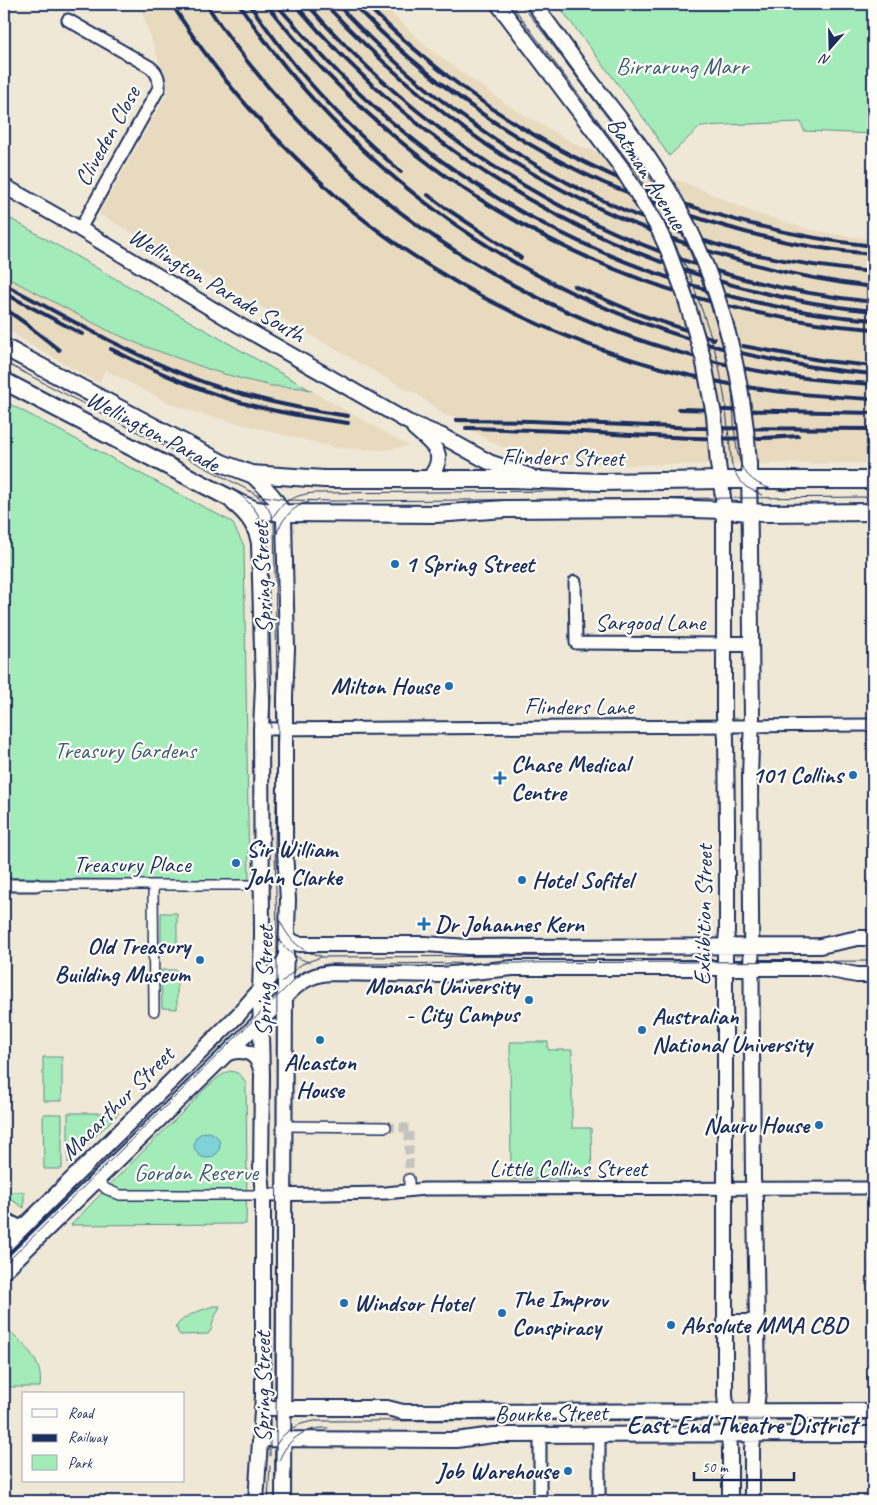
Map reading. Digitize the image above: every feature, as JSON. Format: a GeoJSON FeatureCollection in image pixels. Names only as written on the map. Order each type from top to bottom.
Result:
{"type":"FeatureCollection","features":[{"type":"Feature","properties":{"kind":"main road","name":"Wellington Parade"},"geometry":{"type":"LineString","coordinates":[[4,347],[222,463],[251,474]]}},
{"type":"Feature","properties":{"kind":"main road","name":"Wellington Parade"},"geometry":{"type":"LineString","coordinates":[[4,381],[250,508],[283,513]]}},
{"type":"Feature","properties":{"kind":"main road","name":"Flinders Street"},"geometry":{"type":"LineString","coordinates":[[251,474],[324,479],[602,482],[719,472],[750,481],[873,480]]}},
{"type":"Feature","properties":{"kind":"main road"},"geometry":{"type":"LineString","coordinates":[[283,513],[436,514],[526,509],[664,508],[750,513],[873,512]]}},
{"type":"Feature","properties":{"kind":"street","name":"Batman Avenue"},"geometry":{"type":"LineString","coordinates":[[498,4],[621,167],[657,226],[679,278],[703,358],[714,415],[719,472]]}},
{"type":"Feature","properties":{"kind":"street","name":"Batman Avenue"},"geometry":{"type":"LineString","coordinates":[[534,4],[631,132],[668,188],[703,260],[732,348],[743,403],[750,481]]}},
{"type":"Feature","properties":{"kind":"street","name":"Cliveden Close"},"geometry":{"type":"LineString","coordinates":[[68,20],[150,67],[155,71],[159,82],[159,88],[80,229]]}},
{"type":"Feature","properties":{"kind":"street","name":"Wellington Parade South"},"geometry":{"type":"LineString","coordinates":[[4,186],[80,229],[237,324],[408,422],[440,435],[500,466],[531,476],[553,480]]}},
{"type":"Feature","properties":{"kind":"street","name":"Wellington Parade South"},"geometry":{"type":"LineString","coordinates":[[408,422],[436,449],[438,454],[437,469],[428,480]]}},
{"type":"Feature","properties":{"kind":"street","name":"Exhibition Street"},"geometry":{"type":"LineString","coordinates":[[719,472],[724,510],[724,726],[727,777],[725,1322],[730,1501]]}},
{"type":"Feature","properties":{"kind":"street","name":"Spring Street"},"geometry":{"type":"LineString","coordinates":[[251,474],[272,495],[283,513],[287,649],[285,696],[285,851],[288,900],[285,960],[283,1501]]}},
{"type":"Feature","properties":{"kind":"street","name":"Exhibition Street"},"geometry":{"type":"LineString","coordinates":[[750,481],[752,726],[750,777],[754,1188],[758,1322],[758,1390],[752,1449],[752,1501]]}},
{"type":"Feature","properties":{"kind":"street","name":"Spring Street"},"geometry":{"type":"LineString","coordinates":[[213,490],[235,504],[247,516],[255,528],[258,538],[261,569],[263,685],[261,729],[260,990],[262,1075],[261,1172],[263,1195],[262,1408],[256,1501]]}},
{"type":"Feature","properties":{"kind":"street","name":"Sargood Lane"},"geometry":{"type":"LineString","coordinates":[[575,582],[576,643],[725,644]]}},
{"type":"Feature","properties":{"kind":"street"},"geometry":{"type":"LineString","coordinates":[[725,644],[750,644]]}},
{"type":"Feature","properties":{"kind":"street","name":"Flinders Lane"},"geometry":{"type":"LineString","coordinates":[[261,729],[873,725]]}},
{"type":"Feature","properties":{"kind":"street"},"geometry":{"type":"LineString","coordinates":[[727,777],[750,777]]}},
{"type":"Feature","properties":{"kind":"street"},"geometry":{"type":"LineString","coordinates":[[727,823],[751,823]]}},
{"type":"Feature","properties":{"kind":"street","name":"Treasury Place"},"geometry":{"type":"LineString","coordinates":[[4,885],[261,885]]}},
{"type":"Feature","properties":{"kind":"street"},"geometry":{"type":"LineString","coordinates":[[153,885],[154,1011]]}},
{"type":"Feature","properties":{"kind":"street"},"geometry":{"type":"LineString","coordinates":[[287,931],[289,939],[296,943],[323,945],[425,944],[468,947],[820,946],[858,938],[873,938]]}},
{"type":"Feature","properties":{"kind":"street","name":"Macarthur Street"},"geometry":{"type":"LineString","coordinates":[[4,1246],[239,1014],[285,960],[299,948],[323,945]]}},
{"type":"Feature","properties":{"kind":"street","name":"Macarthur Street"},"geometry":{"type":"LineString","coordinates":[[4,1271],[285,996],[304,980],[316,974],[446,974],[501,968],[820,968],[857,975],[873,975]]}},
{"type":"Feature","properties":{"kind":"street"},"geometry":{"type":"LineString","coordinates":[[226,1055],[237,1050],[251,1054],[258,1060],[262,1075]]}},
{"type":"Feature","properties":{"kind":"street"},"geometry":{"type":"LineString","coordinates":[[285,1126],[386,1127]]}},
{"type":"Feature","properties":{"kind":"street","name":"Little Collins Street"},"geometry":{"type":"LineString","coordinates":[[263,1195],[386,1193],[409,1184],[873,1188]]}},
{"type":"Feature","properties":{"kind":"street"},"geometry":{"type":"LineString","coordinates":[[103,1186],[120,1196],[263,1195]]}},
{"type":"Feature","properties":{"kind":"street"},"geometry":{"type":"LineString","coordinates":[[873,1200],[873,1207]]}},
{"type":"Feature","properties":{"kind":"street"},"geometry":{"type":"LineString","coordinates":[[4,1218],[39,1237]]}},
{"type":"Feature","properties":{"kind":"street"},"geometry":{"type":"LineString","coordinates":[[4,1246],[16,1258]]}},
{"type":"Feature","properties":{"kind":"street"},"geometry":{"type":"LineString","coordinates":[[725,1322],[758,1322]]}},
{"type":"Feature","properties":{"kind":"street","name":"Bourke Street"},"geometry":{"type":"LineString","coordinates":[[262,1408],[387,1408],[403,1412],[873,1411]]}},
{"type":"Feature","properties":{"kind":"street","name":"Bourke Street"},"geometry":{"type":"LineString","coordinates":[[260,1439],[456,1440],[493,1435],[873,1434]]}},
{"type":"Feature","properties":{"kind":"street"},"geometry":{"type":"LineString","coordinates":[[540,1435],[540,1501]]}},
{"type":"Feature","properties":{"kind":"street"},"geometry":{"type":"LineString","coordinates":[[599,1435],[599,1501]]}},
{"type":"Feature","properties":{"kind":"shaded area"},"geometry":{"type":"Polygon","coordinates":[[[139,4],[382,4],[428,48],[512,108],[579,146],[691,185],[752,212],[811,230],[873,239],[873,463],[586,465],[570,464],[537,457],[499,446],[457,422],[454,416],[446,416],[417,394],[396,384],[99,214],[169,90],[139,4]]]}},
{"type":"Feature","properties":{"kind":"shaded area"},"geometry":{"type":"Polygon","coordinates":[[[4,276],[107,330],[141,345],[214,371],[246,380],[272,386],[303,388],[312,391],[409,446],[382,450],[337,448],[201,414],[169,403],[105,370],[99,383],[29,344],[4,326],[4,276]]]}},
{"type":"Feature","properties":{"kind":"green space","name":"Birrarung Marr"},"geometry":{"type":"Polygon","coordinates":[[[557,4],[873,4],[873,134],[804,131],[801,122],[701,126],[669,156],[648,124],[557,4]]]}},
{"type":"Feature","properties":{"kind":"green space"},"geometry":{"type":"Polygon","coordinates":[[[4,215],[312,391],[303,388],[272,386],[246,380],[214,371],[141,345],[107,330],[4,276],[4,215]]]}},
{"type":"Feature","properties":{"kind":"green space","name":"Treasury Gardens"},"geometry":{"type":"Polygon","coordinates":[[[4,401],[232,522],[244,546],[249,881],[4,878],[4,401]]]}},
{"type":"Feature","properties":{"kind":"green space"},"geometry":{"type":"Polygon","coordinates":[[[161,913],[177,913],[177,951],[161,951],[161,913]]]}},
{"type":"Feature","properties":{"kind":"green space"},"geometry":{"type":"Polygon","coordinates":[[[161,970],[177,970],[177,1009],[162,1008],[161,970]]]}},
{"type":"Feature","properties":{"kind":"green space"},"geometry":{"type":"Polygon","coordinates":[[[510,1042],[548,1042],[548,1050],[572,1050],[572,1128],[591,1128],[592,1179],[511,1179],[510,1042]]]}},
{"type":"Feature","properties":{"kind":"green space"},"geometry":{"type":"Polygon","coordinates":[[[43,1057],[62,1057],[62,1101],[43,1101],[43,1057]]]}},
{"type":"Feature","properties":{"kind":"green space","name":"Gordon Reserve"},"geometry":{"type":"Polygon","coordinates":[[[230,1071],[241,1075],[246,1085],[246,1224],[71,1225],[206,1088],[218,1077],[230,1071]]]}},
{"type":"Feature","properties":{"kind":"green space"},"geometry":{"type":"Polygon","coordinates":[[[68,1113],[119,1113],[68,1163],[68,1113]]]}},
{"type":"Feature","properties":{"kind":"green space"},"geometry":{"type":"Polygon","coordinates":[[[43,1114],[62,1114],[62,1169],[44,1169],[43,1114]]]}},
{"type":"Feature","properties":{"kind":"green space"},"geometry":{"type":"Polygon","coordinates":[[[4,1192],[24,1192],[24,1208],[4,1195],[4,1192]]]}},
{"type":"Feature","properties":{"kind":"green space"},"geometry":{"type":"Polygon","coordinates":[[[213,1306],[220,1306],[208,1334],[180,1335],[178,1333],[177,1328],[175,1328],[179,1323],[192,1314],[213,1306]]]}},
{"type":"Feature","properties":{"kind":"green space"},"geometry":{"type":"Polygon","coordinates":[[[4,1326],[18,1338],[35,1360],[39,1368],[40,1387],[4,1387],[4,1326]]]}},
{"type":"Feature","properties":{"kind":"green space"},"geometry":{"type":"Polygon","coordinates":[[[4,1418],[9,1418],[8,1484],[4,1485],[4,1418]]]}},
{"type":"Feature","properties":{"kind":"water"},"geometry":{"type":"Polygon","coordinates":[[[207,1132],[216,1136],[220,1145],[216,1154],[207,1158],[198,1154],[194,1145],[198,1136],[207,1132]]]}},
{"type":"Feature","properties":{"kind":"tunnel"},"geometry":{"type":"LineString","coordinates":[[386,1127],[409,1128],[409,1179]]}},
{"type":"Feature","properties":{"kind":"tunnel"},"geometry":{"type":"LineString","coordinates":[[873,1207],[873,1301]]}},
{"type":"Feature","properties":{"kind":"tram line"},"geometry":{"type":"LineString","coordinates":[[511,4],[635,170],[664,220],[690,276],[711,336],[725,400],[732,466],[738,478],[746,487],[762,495]]}},
{"type":"Feature","properties":{"kind":"tram line"},"geometry":{"type":"LineString","coordinates":[[521,4],[627,144],[671,213],[697,269],[725,354],[731,384],[737,452],[740,462],[748,475],[758,483],[769,488],[787,491]]}},
{"type":"Feature","properties":{"kind":"tram line"},"geometry":{"type":"LineString","coordinates":[[4,362],[250,491],[265,504],[274,523],[278,728],[275,844],[277,938],[276,1476]]}},
{"type":"Feature","properties":{"kind":"tram line"},"geometry":{"type":"LineString","coordinates":[[228,487],[245,499],[257,513],[265,530],[268,550]]}},
{"type":"Feature","properties":{"kind":"tram line"},"geometry":{"type":"LineString","coordinates":[[316,493],[568,491]]}},
{"type":"Feature","properties":{"kind":"tram line"},"geometry":{"type":"LineString","coordinates":[[271,521],[283,504],[301,495],[315,493]]}},
{"type":"Feature","properties":{"kind":"tram line"},"geometry":{"type":"LineString","coordinates":[[256,495],[289,500],[333,501],[873,497]]}},
{"type":"Feature","properties":{"kind":"tram line"},"geometry":{"type":"LineString","coordinates":[[276,536],[288,514],[297,507],[309,502]]}},
{"type":"Feature","properties":{"kind":"tram line"},"geometry":{"type":"LineString","coordinates":[[268,561],[268,669],[271,728]]}},
{"type":"Feature","properties":{"kind":"tram line"},"geometry":{"type":"LineString","coordinates":[[279,918],[286,932],[295,943],[307,951],[321,956]]}},
{"type":"Feature","properties":{"kind":"tram line"},"geometry":{"type":"LineString","coordinates":[[277,937],[291,953],[309,962]]}},
{"type":"Feature","properties":{"kind":"tram line"},"geometry":{"type":"LineString","coordinates":[[282,982],[302,964],[321,957],[561,956]]}},
{"type":"Feature","properties":{"kind":"tram line"},"geometry":{"type":"LineString","coordinates":[[4,1265],[294,980],[317,967],[327,964],[873,961]]}},
{"type":"Feature","properties":{"kind":"tram line"},"geometry":{"type":"LineString","coordinates":[[276,1445],[292,1428],[303,1423],[315,1421],[873,1420]]}},
{"type":"Feature","properties":{"kind":"tram line"},"geometry":{"type":"LineString","coordinates":[[270,1421],[270,1456]]}},
{"type":"Feature","properties":{"kind":"tram line"},"geometry":{"type":"LineString","coordinates":[[279,1461],[287,1446],[298,1436],[304,1432],[328,1428]]}},
{"type":"Feature","properties":{"kind":"tram line"},"geometry":{"type":"LineString","coordinates":[[268,1501],[270,1466]]}},
{"type":"Feature","properties":{"kind":"railway"},"geometry":{"type":"LineString","coordinates":[[172,4],[210,60],[253,113],[324,185],[348,207],[388,238],[474,292],[565,336],[661,368],[751,388],[811,395],[873,399]]}},
{"type":"Feature","properties":{"kind":"railway"},"geometry":{"type":"LineString","coordinates":[[206,4],[266,85],[335,157],[411,220],[494,274],[582,318],[675,351],[773,373],[873,384]]}},
{"type":"Feature","properties":{"kind":"railway"},"geometry":{"type":"LineString","coordinates":[[239,4],[297,81],[363,150],[435,210],[514,262],[597,304],[686,338],[778,361],[873,374]]}},
{"type":"Feature","properties":{"kind":"railway"},"geometry":{"type":"LineString","coordinates":[[249,4],[302,74],[354,129],[401,172]]}},
{"type":"Feature","properties":{"kind":"railway"},"geometry":{"type":"LineString","coordinates":[[266,4],[325,72],[390,133],[460,186],[535,231],[614,269],[696,297],[783,318],[873,329]]}},
{"type":"Feature","properties":{"kind":"railway"},"geometry":{"type":"LineString","coordinates":[[276,4],[334,69],[372,105],[426,149],[483,189],[543,224],[605,253],[670,278],[736,298],[804,312],[873,320]]}},
{"type":"Feature","properties":{"kind":"railway"},"geometry":{"type":"LineString","coordinates":[[295,4],[352,65],[415,121],[482,170],[554,213],[630,249],[708,278],[790,299],[873,311]]}},
{"type":"Feature","properties":{"kind":"railway"},"geometry":{"type":"LineString","coordinates":[[307,4],[349,49],[393,90],[440,129],[490,164],[542,196],[596,224],[652,249],[710,269],[791,290],[873,302]]}},
{"type":"Feature","properties":{"kind":"railway"},"geometry":{"type":"LineString","coordinates":[[325,4],[382,61],[444,113],[487,145],[576,197],[623,219],[721,255],[771,269],[873,287]]}},
{"type":"Feature","properties":{"kind":"railway"},"geometry":{"type":"LineString","coordinates":[[337,4],[369,37],[438,98],[513,151],[593,196],[658,224],[728,248],[800,263],[873,272]]}},
{"type":"Feature","properties":{"kind":"railway"},"geometry":{"type":"LineString","coordinates":[[353,4],[409,57],[470,105],[536,148],[604,183],[689,215],[767,238],[819,248],[873,254]]}},
{"type":"Feature","properties":{"kind":"railway"},"geometry":{"type":"LineString","coordinates":[[366,4],[424,57],[492,109],[593,167],[701,210],[758,226],[815,238],[873,246]]}},
{"type":"Feature","properties":{"kind":"railway"},"geometry":{"type":"LineString","coordinates":[[428,195],[521,258]]}},
{"type":"Feature","properties":{"kind":"railway"},"geometry":{"type":"LineString","coordinates":[[4,284],[119,345],[190,377],[268,401],[348,416]]}},
{"type":"Feature","properties":{"kind":"railway"},"geometry":{"type":"LineString","coordinates":[[574,286],[641,315],[714,339]]}},
{"type":"Feature","properties":{"kind":"railway"},"geometry":{"type":"LineString","coordinates":[[4,293],[82,334]]}},
{"type":"Feature","properties":{"kind":"railway"},"geometry":{"type":"LineString","coordinates":[[4,308],[59,350]]}},
{"type":"Feature","properties":{"kind":"railway"},"geometry":{"type":"LineString","coordinates":[[743,346],[825,361],[873,366]]}},
{"type":"Feature","properties":{"kind":"railway"},"geometry":{"type":"LineString","coordinates":[[111,349],[183,382],[239,402],[292,414],[348,423]]}},
{"type":"Feature","properties":{"kind":"railway"},"geometry":{"type":"LineString","coordinates":[[678,409],[873,413]]}},
{"type":"Feature","properties":{"kind":"railway"},"geometry":{"type":"LineString","coordinates":[[456,420],[697,428],[873,429]]}},
{"type":"Feature","properties":{"kind":"railway"},"geometry":{"type":"LineString","coordinates":[[466,428],[662,437],[771,438],[798,436]]}},
{"type":"Feature","properties":{"kind":"place","name":"1 Spring Street"},"geometry":{"type":"Point","coordinates":[395,564]}},
{"type":"Feature","properties":{"kind":"place","name":"Milton House"},"geometry":{"type":"Point","coordinates":[449,686]}},
{"type":"Feature","properties":{"kind":"place","name":"101 Collins"},"geometry":{"type":"Point","coordinates":[853,775]}},
{"type":"Feature","properties":{"kind":"place","name":"Chase Medical Centre"},"geometry":{"type":"Point","coordinates":[500,778]}},
{"type":"Feature","properties":{"kind":"place","name":"Sir William John Clarke"},"geometry":{"type":"Point","coordinates":[236,863]}},
{"type":"Feature","properties":{"kind":"place","name":"Hotel Sofitel"},"geometry":{"type":"Point","coordinates":[522,880]}},
{"type":"Feature","properties":{"kind":"place","name":"Dr Johannes Kern"},"geometry":{"type":"Point","coordinates":[424,924]}},
{"type":"Feature","properties":{"kind":"place","name":"Old Treasury Building Museum"},"geometry":{"type":"Point","coordinates":[200,960]}},
{"type":"Feature","properties":{"kind":"place","name":"Monash University - City Campus"},"geometry":{"type":"Point","coordinates":[529,1000]}},
{"type":"Feature","properties":{"kind":"place","name":"Australian National University"},"geometry":{"type":"Point","coordinates":[642,1030]}},
{"type":"Feature","properties":{"kind":"place","name":"Alcaston House"},"geometry":{"type":"Point","coordinates":[320,1040]}},
{"type":"Feature","properties":{"kind":"place","name":"Nauru House"},"geometry":{"type":"Point","coordinates":[819,1125]}},
{"type":"Feature","properties":{"kind":"place","name":"Windsor Hotel"},"geometry":{"type":"Point","coordinates":[344,1303]}},
{"type":"Feature","properties":{"kind":"place","name":"The Improv Conspiracy"},"geometry":{"type":"Point","coordinates":[502,1313]}},
{"type":"Feature","properties":{"kind":"place","name":"Absolute MMA CBD"},"geometry":{"type":"Point","coordinates":[671,1325]}},
{"type":"Feature","properties":{"kind":"place","name":"Job Warehouse"},"geometry":{"type":"Point","coordinates":[568,1471]}},
{"type":"Feature","properties":{"kind":"district","name":"East End Theatre District"},"geometry":{"type":"Point","coordinates":[742,1424]}}]}
